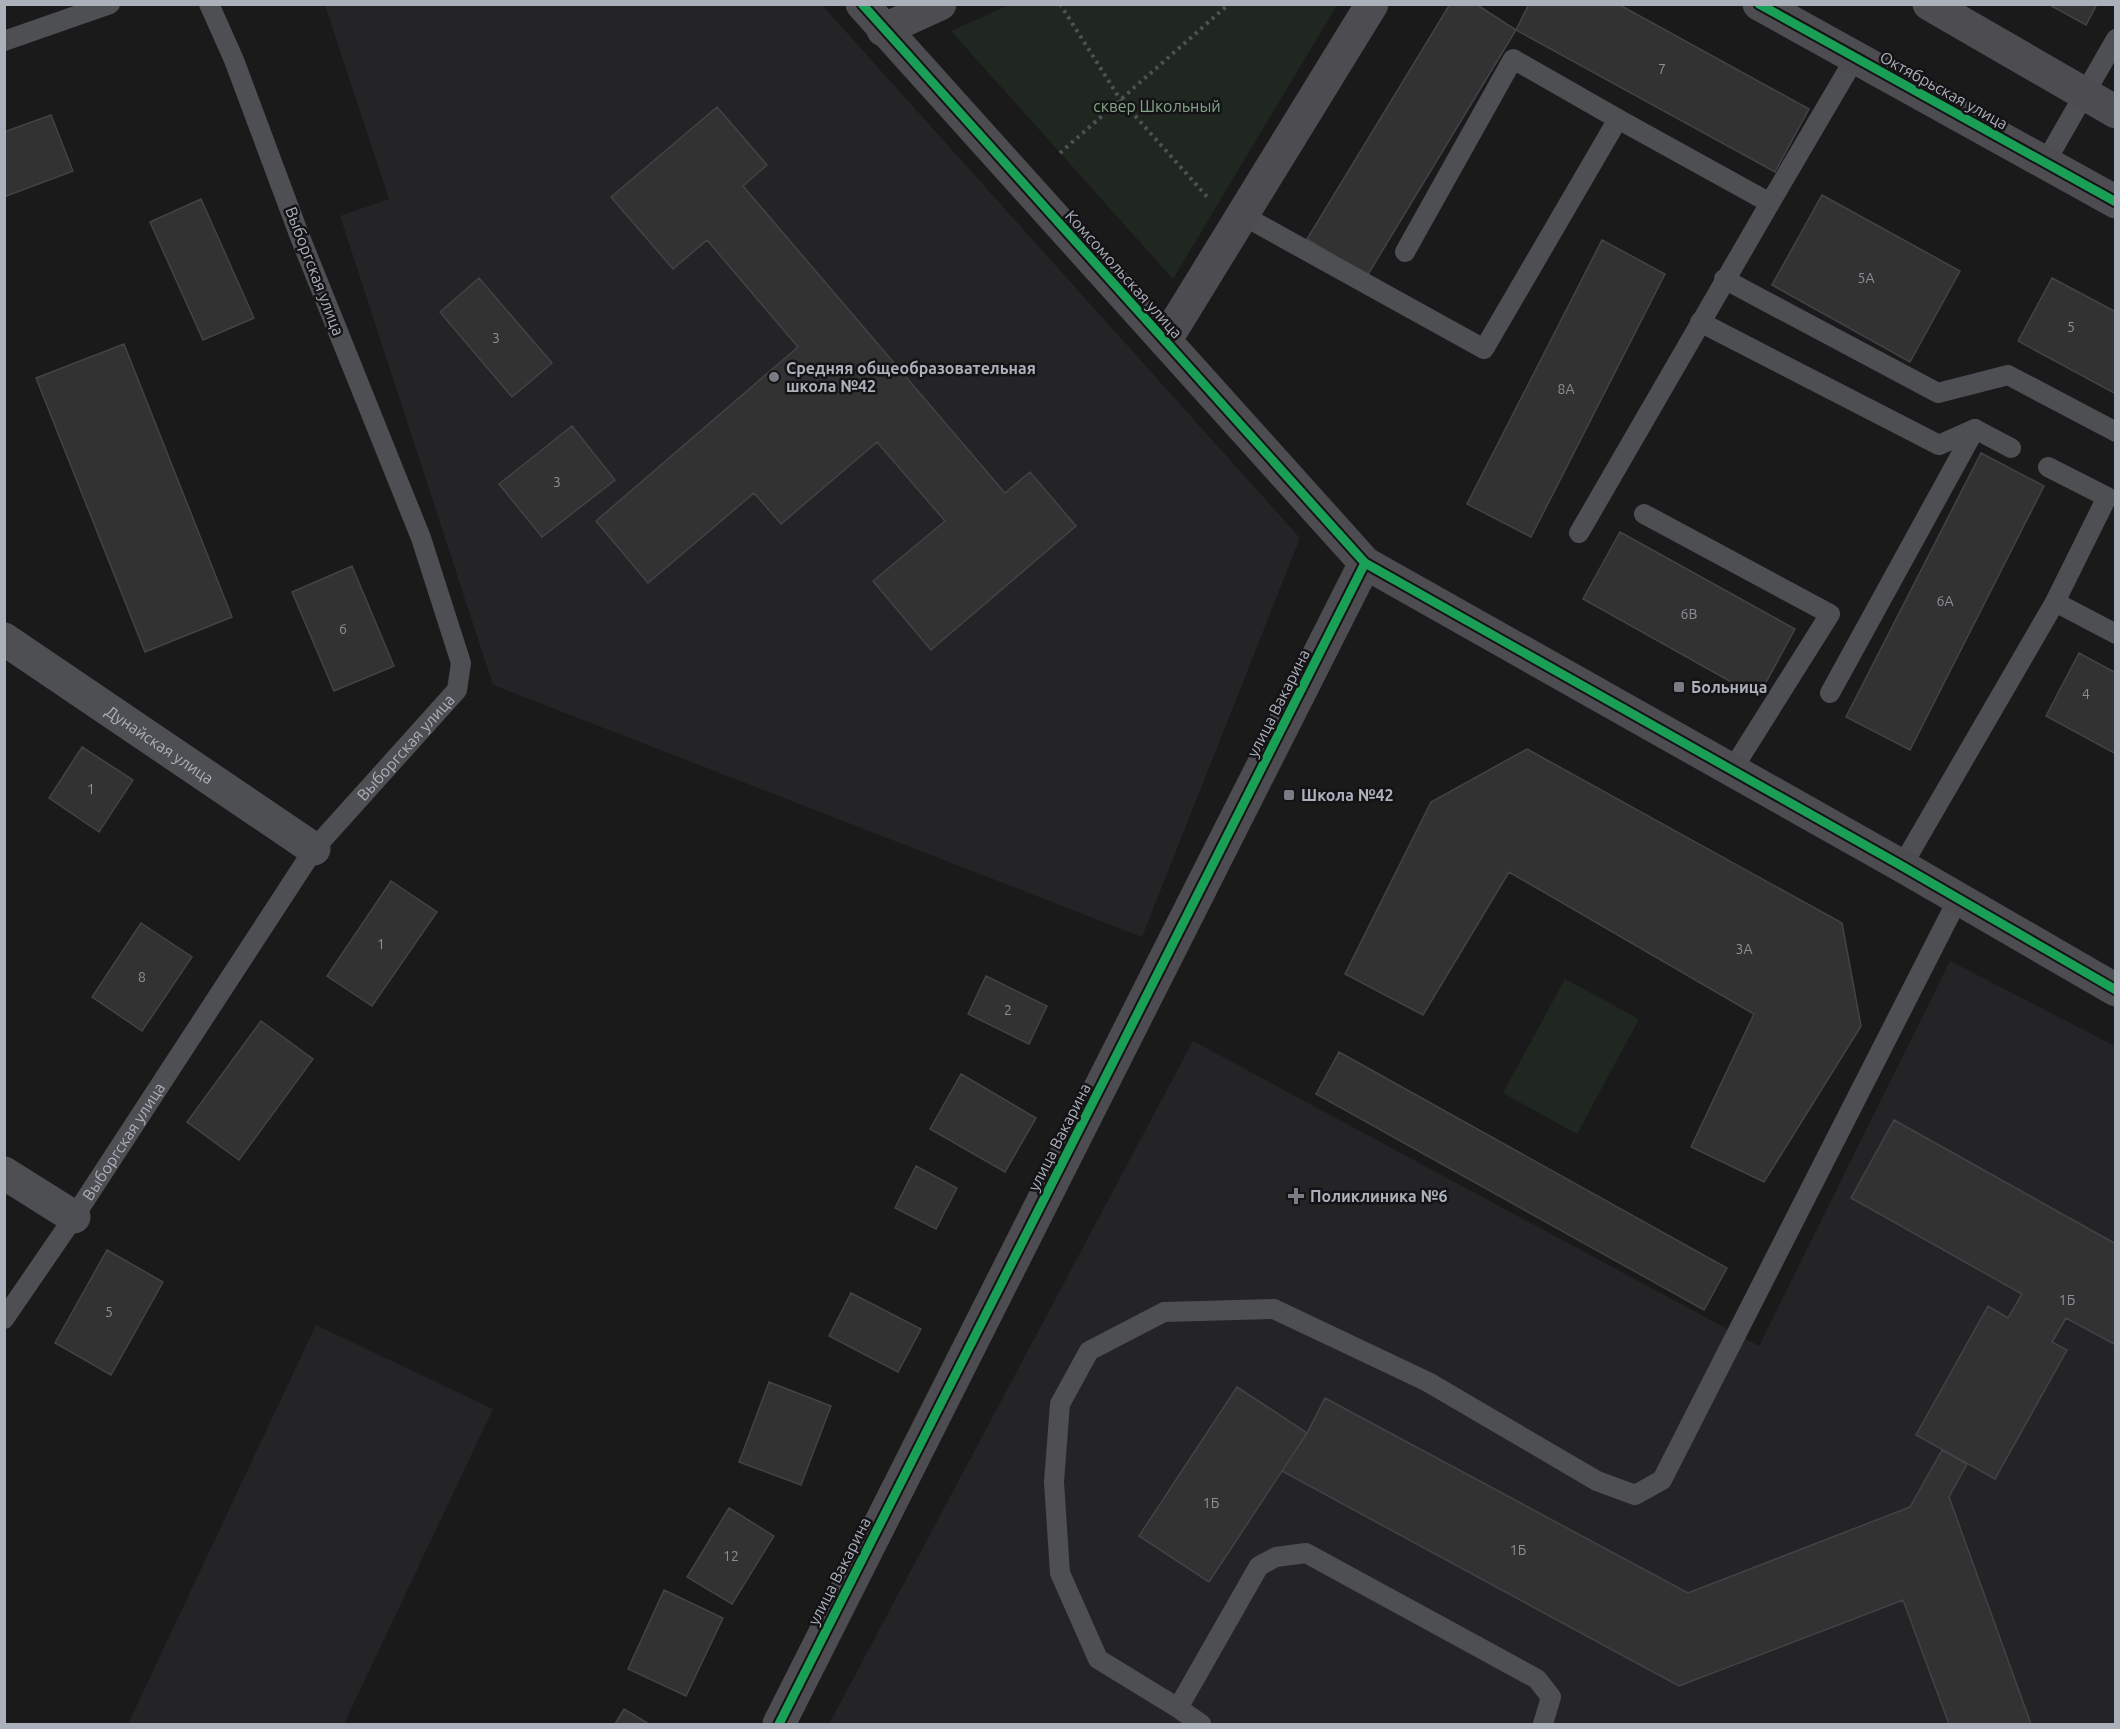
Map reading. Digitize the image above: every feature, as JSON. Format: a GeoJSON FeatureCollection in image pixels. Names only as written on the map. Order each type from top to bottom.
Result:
{"type":"FeatureCollection","features":[{"type":"Feature","properties":{"kind":"street","name":"Комсомольская улица"},"geometry":{"type":"LineString","coordinates":[[862,4],[1365,563],[1902,866],[2115,990]]}},
{"type":"Feature","properties":{"kind":"street"},"geometry":{"type":"LineString","coordinates":[[883,30],[940,4]]}},
{"type":"Feature","properties":{"kind":"street"},"geometry":{"type":"LineString","coordinates":[[1165,341],[1229,211],[1372,4]]}},
{"type":"Feature","properties":{"kind":"street","name":"Октябрьская улица"},"geometry":{"type":"LineString","coordinates":[[1759,4],[2115,202]]}},
{"type":"Feature","properties":{"kind":"street"},"geometry":{"type":"LineString","coordinates":[[1929,4],[2115,112]]}},
{"type":"Feature","properties":{"kind":"street","name":"улица Вакарина"},"geometry":{"type":"LineString","coordinates":[[778,1725],[1365,563]]}},
{"type":"Feature","properties":{"kind":"street","name":"Дунайская улица"},"geometry":{"type":"LineString","coordinates":[[4,639],[314,849]]}},
{"type":"Feature","properties":{"kind":"street"},"geometry":{"type":"LineString","coordinates":[[4,1173],[74,1217]]}},
{"type":"Feature","properties":{"kind":"lane"},"geometry":{"type":"LineString","coordinates":[[4,41],[110,4]]}},
{"type":"Feature","properties":{"kind":"lane","name":"Выборгская улица"},"geometry":{"type":"LineString","coordinates":[[4,1319],[74,1217],[314,849],[457,690],[461,663],[421,538],[300,237],[234,60],[209,4]]}},
{"type":"Feature","properties":{"kind":"lane"},"geometry":{"type":"LineString","coordinates":[[2045,163],[2115,39]]}},
{"type":"Feature","properties":{"kind":"lane"},"geometry":{"type":"LineString","coordinates":[[1579,533],[1724,279],[1855,58]]}},
{"type":"Feature","properties":{"kind":"lane"},"geometry":{"type":"LineString","coordinates":[[1405,252],[1513,59],[1770,203]]}},
{"type":"Feature","properties":{"kind":"lane"},"geometry":{"type":"LineString","coordinates":[[1229,211],[1484,349],[1618,119]]}},
{"type":"Feature","properties":{"kind":"lane"},"geometry":{"type":"LineString","coordinates":[[1724,279],[1938,393],[2008,375],[2115,432]]}},
{"type":"Feature","properties":{"kind":"lane"},"geometry":{"type":"LineString","coordinates":[[1700,322],[1940,445],[1976,429]]}},
{"type":"Feature","properties":{"kind":"lane"},"geometry":{"type":"LineString","coordinates":[[1976,429],[2011,448]]}},
{"type":"Feature","properties":{"kind":"lane"},"geometry":{"type":"LineString","coordinates":[[1830,693],[1976,429]]}},
{"type":"Feature","properties":{"kind":"lane"},"geometry":{"type":"LineString","coordinates":[[1902,866],[2055,602],[2107,497],[2048,467]]}},
{"type":"Feature","properties":{"kind":"lane"},"geometry":{"type":"LineString","coordinates":[[1644,514],[1830,614],[1732,770]]}},
{"type":"Feature","properties":{"kind":"lane"},"geometry":{"type":"LineString","coordinates":[[2055,602],[2115,634]]}},
{"type":"Feature","properties":{"kind":"lane"},"geometry":{"type":"LineString","coordinates":[[1201,1725],[1178,1708],[1098,1659],[1060,1573],[1054,1482],[1060,1404],[1089,1351],[1164,1312],[1274,1309],[1428,1382],[1597,1481],[1635,1495],[1662,1480],[1958,899]]}},
{"type":"Feature","properties":{"kind":"lane"},"geometry":{"type":"LineString","coordinates":[[1178,1708],[1259,1566],[1276,1557],[1306,1553],[1538,1679],[1551,1697],[1543,1725]]}},
{"type":"Feature","properties":{"kind":"path"},"geometry":{"type":"LineString","coordinates":[[1060,4],[1120,99],[1229,211]]}},
{"type":"Feature","properties":{"kind":"path"},"geometry":{"type":"LineString","coordinates":[[1060,153],[1229,4]]}},
{"type":"Feature","properties":{"kind":"shaded area","name":"Средняя общеобразовательная школа №42"},"geometry":{"type":"Polygon","coordinates":[[[325,5],[822,5],[1300,538],[1142,937],[493,685],[340,216],[389,199],[325,5]]]}},
{"type":"Feature","properties":{"kind":"shaded area","name":"Поликлиника №6"},"geometry":{"type":"Polygon","coordinates":[[[1950,961],[2115,1046],[2115,1724],[829,1724],[1193,1041],[1759,1346],[1950,961]]]}},
{"type":"Feature","properties":{"kind":"shaded area"},"geometry":{"type":"Polygon","coordinates":[[[316,1325],[493,1409],[344,1724],[128,1724],[316,1325]]]}},
{"type":"Feature","properties":{"kind":"green space","name":"сквер Школьный"},"geometry":{"type":"Polygon","coordinates":[[[1011,4],[1337,5],[1173,279],[951,31],[1011,4]]]}},
{"type":"Feature","properties":{"kind":"green space"},"geometry":{"type":"Polygon","coordinates":[[[1565,979],[1639,1019],[1577,1134],[1503,1093],[1565,979]]]}},
{"type":"Feature","properties":{"kind":"building"},"geometry":{"type":"Polygon","coordinates":[[[1450,4],[1476,4],[1516,30],[1367,276],[1307,239],[1450,4]]]}},
{"type":"Feature","properties":{"kind":"building"},"geometry":{"type":"Polygon","coordinates":[[[1529,4],[1618,4],[1809,109],[1775,172],[1516,30],[1529,4]]]}},
{"type":"Feature","properties":{"kind":"building"},"geometry":{"type":"Polygon","coordinates":[[[2048,4],[2097,4],[2086,25],[2048,4]]]}},
{"type":"Feature","properties":{"kind":"building"},"geometry":{"type":"Polygon","coordinates":[[[717,107],[767,165],[743,186],[1005,493],[1030,472],[1076,526],[931,650],[873,581],[945,521],[877,442],[781,524],[754,493],[648,583],[596,521],[798,347],[707,240],[673,269],[611,197],[717,107]]]}},
{"type":"Feature","properties":{"kind":"building"},"geometry":{"type":"Polygon","coordinates":[[[51,115],[73,171],[4,197],[4,132],[51,115]]]}},
{"type":"Feature","properties":{"kind":"building"},"geometry":{"type":"Polygon","coordinates":[[[1822,195],[1960,271],[1910,362],[1772,285],[1822,195]]]}},
{"type":"Feature","properties":{"kind":"building"},"geometry":{"type":"Polygon","coordinates":[[[201,199],[254,318],[203,340],[150,222],[201,199]]]}},
{"type":"Feature","properties":{"kind":"building"},"geometry":{"type":"Polygon","coordinates":[[[1602,240],[1665,274],[1531,537],[1467,504],[1602,240]]]}},
{"type":"Feature","properties":{"kind":"building"},"geometry":{"type":"Polygon","coordinates":[[[479,278],[552,363],[512,397],[440,312],[479,278]]]}},
{"type":"Feature","properties":{"kind":"building"},"geometry":{"type":"Polygon","coordinates":[[[2052,278],[2116,312],[2116,394],[2018,341],[2052,278]]]}},
{"type":"Feature","properties":{"kind":"building"},"geometry":{"type":"Polygon","coordinates":[[[124,344],[232,617],[145,652],[36,378],[124,344]]]}},
{"type":"Feature","properties":{"kind":"building"},"geometry":{"type":"Polygon","coordinates":[[[572,426],[615,480],[542,537],[499,484],[572,426]]]}},
{"type":"Feature","properties":{"kind":"building"},"geometry":{"type":"Polygon","coordinates":[[[1981,453],[2044,486],[1910,750],[1846,717],[1981,453]]]}},
{"type":"Feature","properties":{"kind":"building"},"geometry":{"type":"Polygon","coordinates":[[[1620,532],[1795,629],[1758,697],[1583,599],[1620,532]]]}},
{"type":"Feature","properties":{"kind":"building"},"geometry":{"type":"Polygon","coordinates":[[[352,566],[394,666],[334,691],[292,592],[352,566]]]}},
{"type":"Feature","properties":{"kind":"building"},"geometry":{"type":"Polygon","coordinates":[[[2079,653],[2116,673],[2116,754],[2046,716],[2079,653]]]}},
{"type":"Feature","properties":{"kind":"building"},"geometry":{"type":"Polygon","coordinates":[[[82,747],[133,780],[99,832],[49,798],[82,747]]]}},
{"type":"Feature","properties":{"kind":"building"},"geometry":{"type":"Polygon","coordinates":[[[1527,749],[1842,923],[1861,1026],[1764,1182],[1691,1147],[1754,1014],[1509,872],[1423,1015],[1345,974],[1431,802],[1527,749]]]}},
{"type":"Feature","properties":{"kind":"building"},"geometry":{"type":"Polygon","coordinates":[[[391,881],[437,912],[372,1006],[327,976],[391,881]]]}},
{"type":"Feature","properties":{"kind":"building"},"geometry":{"type":"Polygon","coordinates":[[[141,923],[192,957],[142,1031],[92,997],[141,923]]]}},
{"type":"Feature","properties":{"kind":"building"},"geometry":{"type":"Polygon","coordinates":[[[986,976],[1047,1006],[1029,1044],[968,1014],[986,976]]]}},
{"type":"Feature","properties":{"kind":"building"},"geometry":{"type":"Polygon","coordinates":[[[261,1021],[313,1059],[239,1160],[187,1122],[261,1021]]]}},
{"type":"Feature","properties":{"kind":"building"},"geometry":{"type":"Polygon","coordinates":[[[1339,1052],[1727,1268],[1704,1310],[1316,1094],[1339,1052]]]}},
{"type":"Feature","properties":{"kind":"building"},"geometry":{"type":"Polygon","coordinates":[[[961,1074],[1036,1118],[1005,1172],[930,1129],[961,1074]]]}},
{"type":"Feature","properties":{"kind":"building"},"geometry":{"type":"Polygon","coordinates":[[[1894,1120],[2116,1244],[2116,1345],[2066,1318],[2052,1342],[2067,1350],[1995,1479],[1916,1435],[1988,1306],[2008,1318],[2022,1294],[1851,1198],[1894,1120]]]}},
{"type":"Feature","properties":{"kind":"building"},"geometry":{"type":"Polygon","coordinates":[[[916,1166],[957,1188],[936,1229],[895,1208],[916,1166]]]}},
{"type":"Feature","properties":{"kind":"building"},"geometry":{"type":"Polygon","coordinates":[[[107,1250],[163,1282],[111,1375],[55,1343],[107,1250]]]}},
{"type":"Feature","properties":{"kind":"building"},"geometry":{"type":"Polygon","coordinates":[[[851,1293],[921,1329],[898,1372],[829,1336],[851,1293]]]}},
{"type":"Feature","properties":{"kind":"building"},"geometry":{"type":"Polygon","coordinates":[[[769,1382],[831,1406],[801,1485],[739,1462],[769,1382]]]}},
{"type":"Feature","properties":{"kind":"building"},"geometry":{"type":"Polygon","coordinates":[[[1237,1387],[1307,1433],[1209,1582],[1139,1536],[1237,1387]]]}},
{"type":"Feature","properties":{"kind":"building"},"geometry":{"type":"Polygon","coordinates":[[[1325,1398],[1688,1593],[1910,1507],[1942,1450],[1967,1464],[1949,1497],[2031,1724],[1949,1724],[1903,1600],[1679,1686],[1282,1471],[1307,1433],[1325,1398]]]}},
{"type":"Feature","properties":{"kind":"building"},"geometry":{"type":"Polygon","coordinates":[[[729,1508],[774,1536],[732,1604],[687,1577],[729,1508]]]}},
{"type":"Feature","properties":{"kind":"building"},"geometry":{"type":"Polygon","coordinates":[[[664,1590],[723,1618],[686,1696],[628,1669],[664,1590]]]}},
{"type":"Feature","properties":{"kind":"building"},"geometry":{"type":"Polygon","coordinates":[[[624,1709],[649,1724],[615,1724],[624,1709]]]}},
{"type":"Feature","properties":{"kind":"cycle path"},"geometry":{"type":"LineString","coordinates":[[862,4],[1365,563],[1902,866],[2116,990]]}},
{"type":"Feature","properties":{"kind":"cycle path"},"geometry":{"type":"LineString","coordinates":[[1759,4],[2116,202]]}},
{"type":"Feature","properties":{"kind":"cycle path"},"geometry":{"type":"LineString","coordinates":[[779,1724],[1365,563]]}},
{"type":"Feature","properties":{"kind":"place","name":"Средняя общеобразовательная школа №42"},"geometry":{"type":"Point","coordinates":[774,377]}},
{"type":"Feature","properties":{"kind":"place","name":"Больница"},"geometry":{"type":"Point","coordinates":[1679,687]}},
{"type":"Feature","properties":{"kind":"place","name":"Школа №42"},"geometry":{"type":"Point","coordinates":[1289,795]}},
{"type":"Feature","properties":{"kind":"place","name":"Поликлиника №6"},"geometry":{"type":"Point","coordinates":[1296,1196]}}]}
